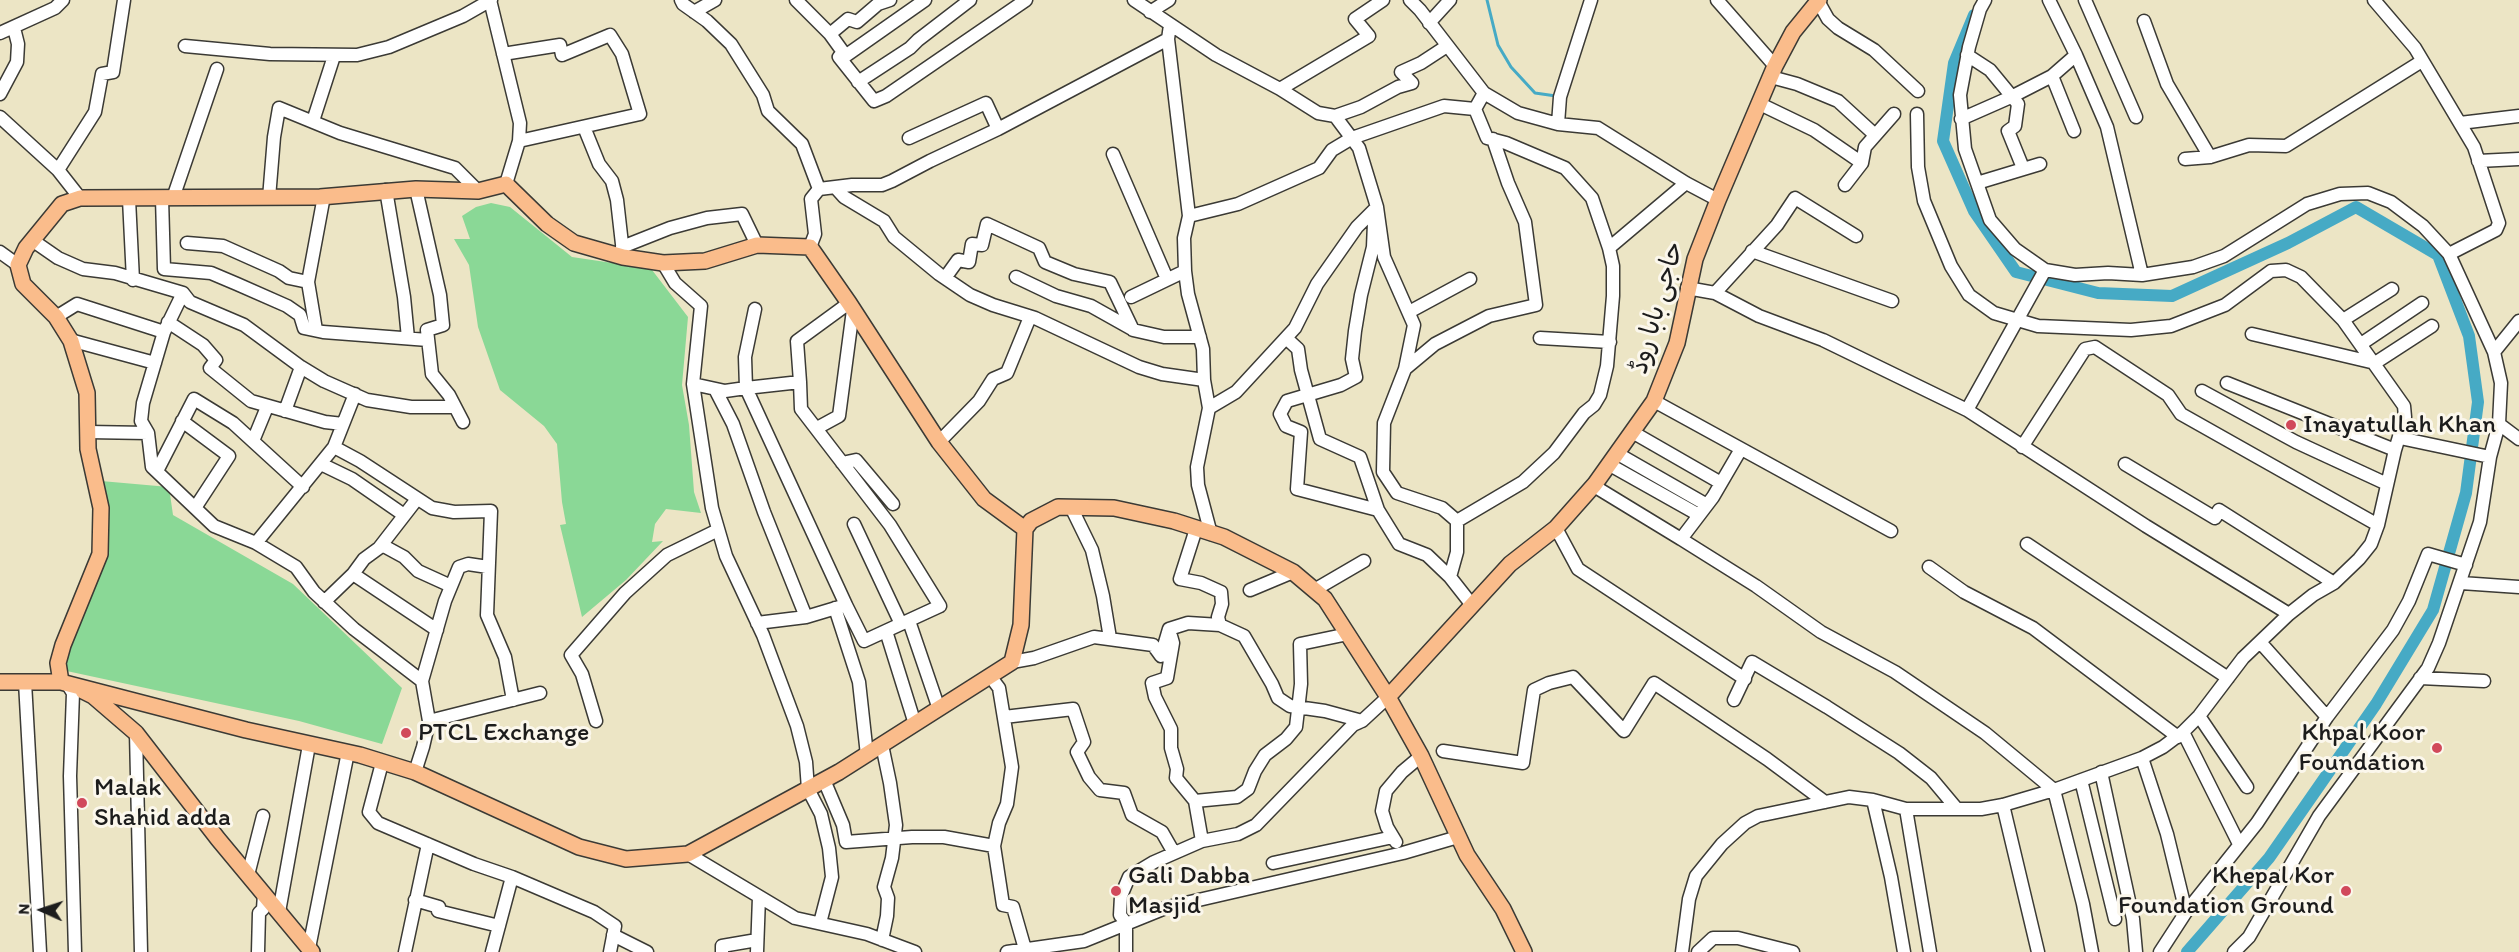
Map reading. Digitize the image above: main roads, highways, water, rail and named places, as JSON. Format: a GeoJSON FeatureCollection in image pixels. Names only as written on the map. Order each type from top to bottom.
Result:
{"type":"FeatureCollection","features":[{"type":"Feature","properties":{"kind":"main road","name":"حاجی بابا روڈ"},"geometry":{"type":"LineString","coordinates":[[1388,697],[1510,564],[1556,528],[1594,486],[1634,433],[1654,401],[1677,343],[1695,259],[1718,200],[1773,71],[1793,32],[1819,1]]}},
{"type":"Feature","properties":{"kind":"main road"},"geometry":{"type":"LineString","coordinates":[[310,950],[136,733],[93,696],[65,683],[58,663],[63,645],[100,554],[101,508],[88,449],[87,393],[70,339],[56,316],[23,284],[18,265],[32,240],[62,204],[80,198],[270,198],[386,190],[478,191],[506,184],[547,224],[574,243],[663,263],[705,261],[758,245],[810,247],[939,442],[984,499],[1025,529]]}},
{"type":"Feature","properties":{"kind":"main road"},"geometry":{"type":"LineString","coordinates":[[0,682],[65,683],[348,753],[415,772],[579,847],[626,859],[688,854],[824,780],[939,710],[1012,662],[1021,625],[1025,529],[1030,521],[1058,507],[1114,508],[1174,521],[1224,537],[1293,572],[1316,589],[1325,599],[1388,697],[1421,756],[1467,855],[1503,909],[1524,952]]}},
{"type":"Feature","properties":{"kind":"waterway"},"geometry":{"type":"LineString","coordinates":[[1487,0],[1498,45],[1511,67],[1535,93],[1556,96]]}},
{"type":"Feature","properties":{"kind":"waterway"},"geometry":{"type":"LineString","coordinates":[[1974,15],[1954,63],[1943,141],[1974,211],[2016,272],[2098,293],[2172,296],[2288,243],[2356,207],[2438,255],[2469,336],[2478,402],[2466,493],[2433,610],[2376,704],[2269,858],[2187,952]]}},
{"type":"Feature","properties":{"kind":"place","name":"Inayatullah Khan"},"geometry":{"type":"Point","coordinates":[2291,425]}},
{"type":"Feature","properties":{"kind":"place","name":"PTCL Exchange"},"geometry":{"type":"Point","coordinates":[406,733]}},
{"type":"Feature","properties":{"kind":"place","name":"Khpal Koor Foundation"},"geometry":{"type":"Point","coordinates":[2437,748]}},
{"type":"Feature","properties":{"kind":"place","name":"Malak Shahid adda"},"geometry":{"type":"Point","coordinates":[82,803]}},
{"type":"Feature","properties":{"kind":"place","name":"Gali Dabba Masjid"},"geometry":{"type":"Point","coordinates":[1116,891]}},
{"type":"Feature","properties":{"kind":"place","name":"Khepal Kor Foundation Ground"},"geometry":{"type":"Point","coordinates":[2346,891]}}]}
